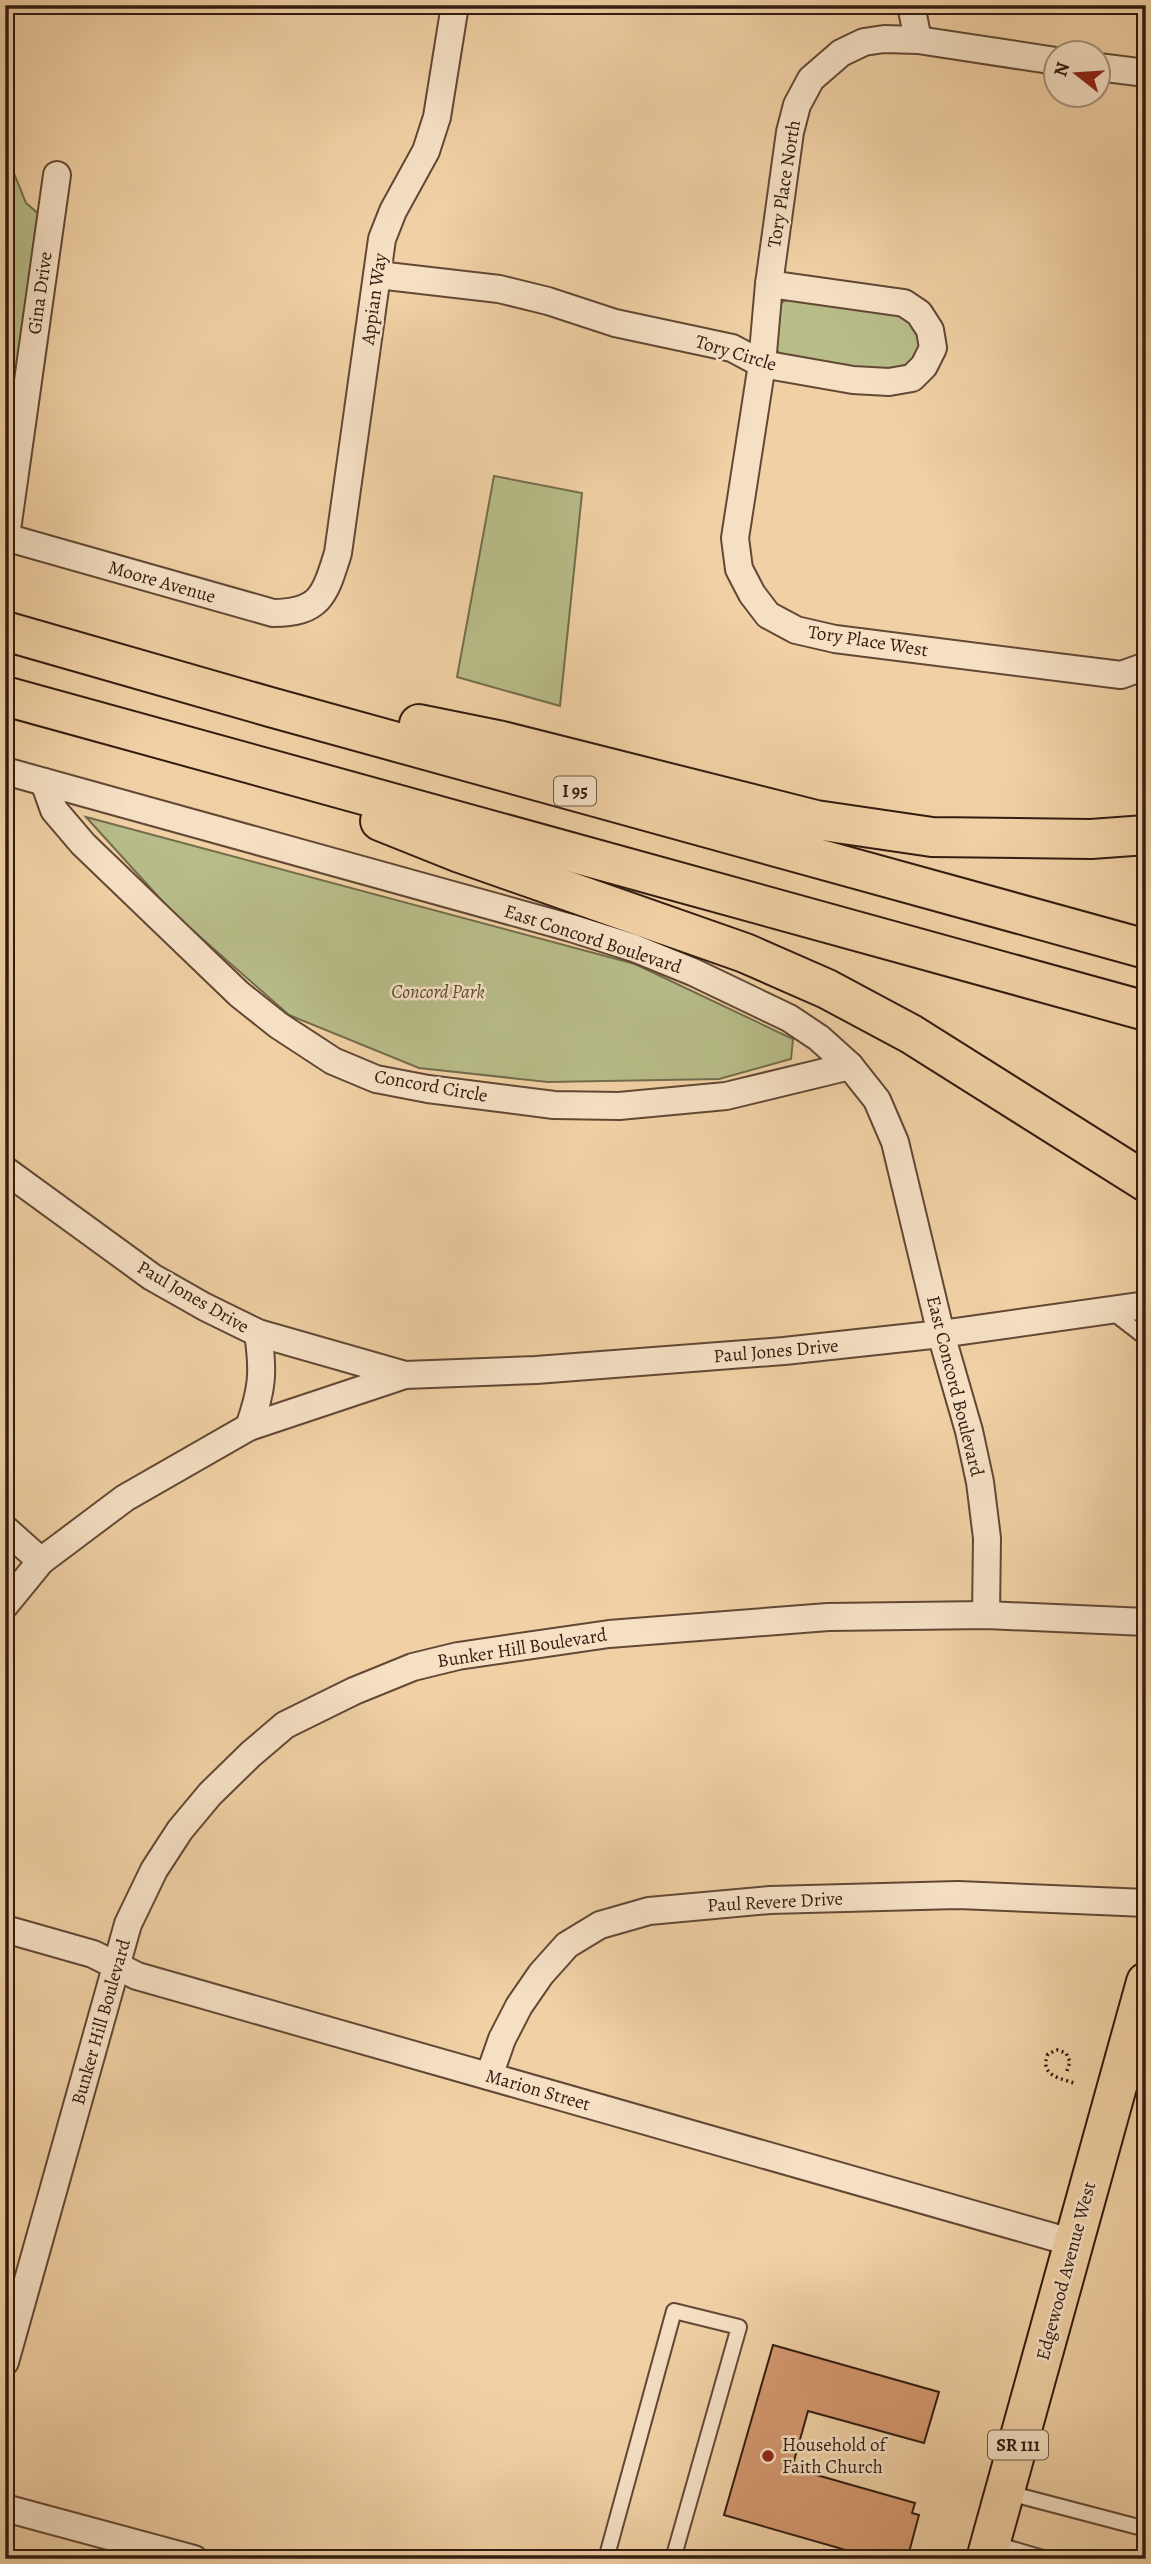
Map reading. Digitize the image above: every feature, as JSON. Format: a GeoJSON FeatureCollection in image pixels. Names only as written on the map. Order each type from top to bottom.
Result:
{"type":"FeatureCollection","features":[{"type":"Feature","properties":{"kind":"main road","name":"I 95"},"geometry":{"type":"LineString","coordinates":[[5,631],[1146,949]]}},
{"type":"Feature","properties":{"kind":"main road"},"geometry":{"type":"LineString","coordinates":[[5,696],[1146,1011]]}},
{"type":"Feature","properties":{"kind":"main road"},"geometry":{"type":"LineString","coordinates":[[270,707],[435,726],[816,820],[932,837],[1091,839],[1146,835]]}},
{"type":"Feature","properties":{"kind":"main road"},"geometry":{"type":"LineString","coordinates":[[254,764],[337,803],[460,853],[745,953],[827,989],[911,1034],[1146,1182]]}},
{"type":"Feature","properties":{"kind":"main road","name":"Edgewood Avenue West"},"geometry":{"type":"LineString","coordinates":[[989,2551],[1146,1982]]}},
{"type":"Feature","properties":{"kind":"street","name":"Appian Way"},"geometry":{"type":"LineString","coordinates":[[317,600],[328,584],[338,553],[382,239],[393,211],[426,151],[437,117],[455,5]]}},
{"type":"Feature","properties":{"kind":"street"},"geometry":{"type":"LineString","coordinates":[[911,5],[918,40]]}},
{"type":"Feature","properties":{"kind":"street","name":"Tory Place North"},"geometry":{"type":"LineString","coordinates":[[762,364],[769,285],[790,132],[797,105],[811,79],[841,53],[864,42],[884,38],[918,40],[1042,59]]}},
{"type":"Feature","properties":{"kind":"street"},"geometry":{"type":"LineString","coordinates":[[1112,69],[1146,74]]}},
{"type":"Feature","properties":{"kind":"street","name":"Gina Drive"},"geometry":{"type":"LineString","coordinates":[[6,537],[57,174]]}},
{"type":"Feature","properties":{"kind":"street","name":"Tory Circle"},"geometry":{"type":"LineString","coordinates":[[378,275],[499,289],[548,301],[615,323],[732,348],[762,364],[853,380],[889,382],[912,378],[925,366],[933,348],[930,330],[919,313],[904,303],[769,285]]}},
{"type":"Feature","properties":{"kind":"street","name":"Tory Place West"},"geometry":{"type":"LineString","coordinates":[[762,364],[735,538],[739,569],[752,594],[768,615],[796,630],[835,639],[1121,675],[1146,666]]}},
{"type":"Feature","properties":{"kind":"street","name":"Moore Avenue"},"geometry":{"type":"LineString","coordinates":[[6,537],[273,612],[293,613],[306,610],[317,600]]}},
{"type":"Feature","properties":{"kind":"street","name":"East Concord Boulevard"},"geometry":{"type":"LineString","coordinates":[[5,771],[571,928],[634,948],[693,972],[789,1018],[819,1038],[850,1066],[877,1100],[895,1142],[980,1482],[987,1538],[986,1615]]}},
{"type":"Feature","properties":{"kind":"street","name":"Concord Circle"},"geometry":{"type":"LineString","coordinates":[[44,782],[54,810],[83,844],[239,994],[278,1025],[334,1061],[376,1079],[428,1089],[554,1105],[619,1106],[726,1096],[850,1066]]}},
{"type":"Feature","properties":{"kind":"street","name":"Paul Jones Drive"},"geometry":{"type":"LineString","coordinates":[[5,1170],[152,1277],[205,1307],[258,1333],[405,1375]]}},
{"type":"Feature","properties":{"kind":"street","name":"Paul Jones Drive"},"geometry":{"type":"LineString","coordinates":[[5,1605],[41,1561],[125,1498],[249,1427],[405,1375],[536,1370],[770,1352],[941,1334],[1146,1305]]}},
{"type":"Feature","properties":{"kind":"street"},"geometry":{"type":"LineString","coordinates":[[249,1427],[260,1395],[263,1363],[258,1333]]}},
{"type":"Feature","properties":{"kind":"street"},"geometry":{"type":"LineString","coordinates":[[5,1529],[41,1561]]}},
{"type":"Feature","properties":{"kind":"street","name":"Bunker Hill Boulevard"},"geometry":{"type":"LineString","coordinates":[[5,2362],[128,1924],[154,1870],[180,1830],[210,1794],[285,1725],[354,1691],[413,1667],[458,1656],[608,1634],[828,1617],[986,1615],[1146,1622]]}},
{"type":"Feature","properties":{"kind":"street","name":"Paul Revere Drive"},"geometry":{"type":"LineString","coordinates":[[489,2076],[502,2039],[519,2006],[541,1974],[567,1945],[600,1925],[649,1911],[770,1900],[958,1895],[1146,1903]]}},
{"type":"Feature","properties":{"kind":"street","name":"Marion Street"},"geometry":{"type":"LineString","coordinates":[[5,1929],[93,1954],[136,1976],[1074,2243]]}},
{"type":"Feature","properties":{"kind":"street"},"geometry":{"type":"LineString","coordinates":[[5,2508],[194,2559]]}},
{"type":"Feature","properties":{"kind":"lane"},"geometry":{"type":"LineString","coordinates":[[1110,1310],[1146,1338]]}},
{"type":"Feature","properties":{"kind":"lane"},"geometry":{"type":"LineString","coordinates":[[606,2559],[674,2311],[739,2327],[673,2559]]}},
{"type":"Feature","properties":{"kind":"lane"},"geometry":{"type":"LineString","coordinates":[[1006,2492],[1146,2529]]}},
{"type":"Feature","properties":{"kind":"lane"},"geometry":{"type":"LineString","coordinates":[[989,2551],[1046,2559]]}},
{"type":"Feature","properties":{"kind":"path"},"geometry":{"type":"LineString","coordinates":[[1067,2071],[1070,2062],[1066,2053],[1057,2050],[1048,2054],[1045,2062],[1047,2071],[1074,2083]]}},
{"type":"Feature","properties":{"kind":"green space"},"geometry":{"type":"Polygon","coordinates":[[[5,151],[26,203],[41,216],[5,481],[5,151]]]}},
{"type":"Feature","properties":{"kind":"green space"},"geometry":{"type":"Polygon","coordinates":[[[799,298],[890,309],[911,318],[924,340],[918,361],[885,374],[785,359],[773,342],[775,308],[784,301],[799,298]]]}},
{"type":"Feature","properties":{"kind":"green space"},"geometry":{"type":"Polygon","coordinates":[[[494,476],[582,493],[560,706],[457,677],[494,476]]]}},
{"type":"Feature","properties":{"kind":"green space","name":"Concord Park"},"geometry":{"type":"Polygon","coordinates":[[[86,817],[635,964],[793,1039],[791,1059],[719,1079],[548,1082],[419,1068],[289,1015],[174,914],[86,817]]]}},
{"type":"Feature","properties":{"kind":"building","name":"Household of Faith Church"},"geometry":{"type":"Polygon","coordinates":[[[773,2345],[939,2392],[924,2443],[808,2411],[792,2468],[915,2503],[912,2513],[919,2515],[908,2556],[900,2554],[899,2559],[877,2559],[724,2515],[773,2345]]]}},
{"type":"Feature","properties":{"kind":"place","name":"Household of Faith Church"},"geometry":{"type":"Point","coordinates":[768,2456]}}]}
